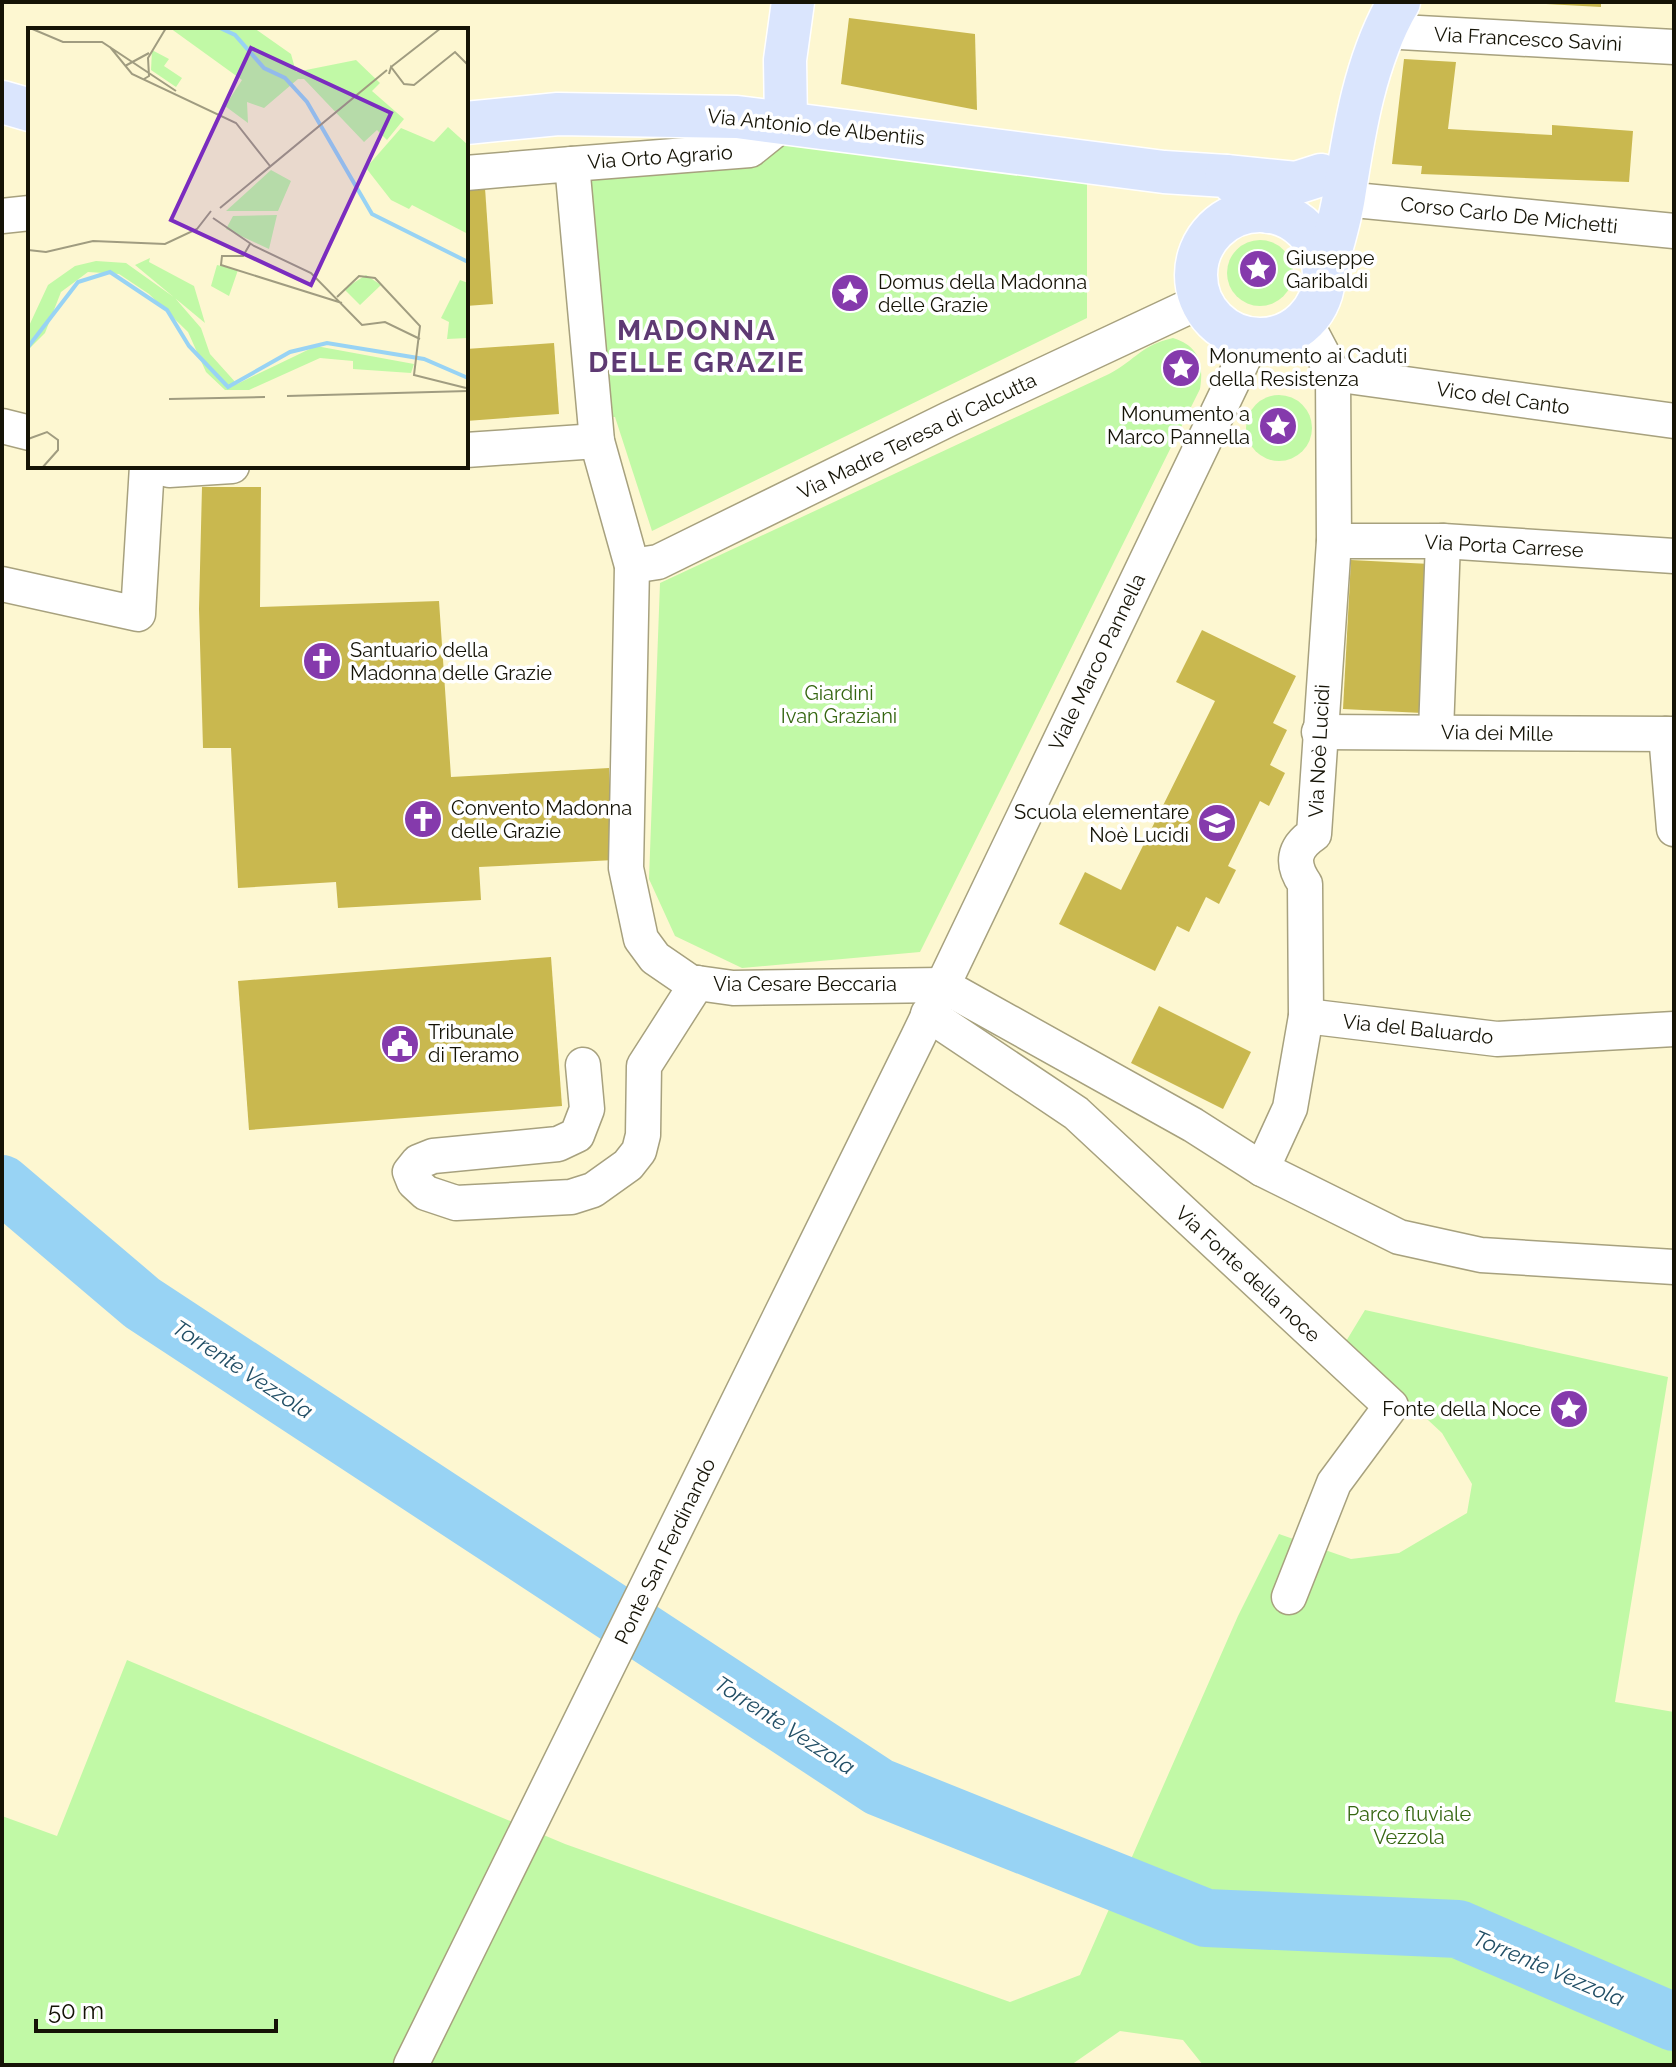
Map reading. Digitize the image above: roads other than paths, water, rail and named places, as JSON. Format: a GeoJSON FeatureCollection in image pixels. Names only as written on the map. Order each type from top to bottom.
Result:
{"type":"FeatureCollection","features":[{"type":"Feature","properties":{"kind":"main road"},"geometry":{"type":"LineString","coordinates":[[786,121],[785,60],[793,2]]}},
{"type":"Feature","properties":{"kind":"main road"},"geometry":{"type":"LineString","coordinates":[[1338,175],[1279,215],[1242,214],[1228,219],[1208,238],[1195,273],[1201,301],[1221,327],[1253,339],[1281,336],[1305,321],[1320,299],[1338,175],[1390,17]]}},
{"type":"Feature","properties":{"kind":"main road"},"geometry":{"type":"LineString","coordinates":[[2,102],[28,109]]}},
{"type":"Feature","properties":{"kind":"main road","name":"Via Antonio de Albentiis"},"geometry":{"type":"LineString","coordinates":[[468,123],[558,114],[696,114],[786,121],[1164,172],[1296,183],[1338,175]]}},
{"type":"Feature","properties":{"kind":"main road"},"geometry":{"type":"LineString","coordinates":[[1164,172],[1194,198],[1208,238]]}},
{"type":"Feature","properties":{"kind":"main road"},"geometry":{"type":"LineString","coordinates":[[1226,176],[1314,241],[1325,273]]}},
{"type":"Feature","properties":{"kind":"street","name":"Via Francesco Savini"},"geometry":{"type":"LineString","coordinates":[[1390,17],[1674,47]]}},
{"type":"Feature","properties":{"kind":"street","name":"Via Orto Agrario"},"geometry":{"type":"LineString","coordinates":[[468,173],[750,150],[786,121]]}},
{"type":"Feature","properties":{"kind":"street","name":"Via Cesare Beccaria"},"geometry":{"type":"LineString","coordinates":[[572,164],[597,441],[632,566],[626,868],[631,904],[641,939],[670,971],[697,983],[929,1012]]}},
{"type":"Feature","properties":{"kind":"street","name":"Corso Carlo De Michetti"},"geometry":{"type":"LineString","coordinates":[[1338,175],[1674,231]]}},
{"type":"Feature","properties":{"kind":"street"},"geometry":{"type":"LineString","coordinates":[[2,216],[28,213]]}},
{"type":"Feature","properties":{"kind":"street","name":"Via Madre Teresa di Calcutta"},"geometry":{"type":"LineString","coordinates":[[632,566],[658,562],[949,419],[1201,301]]}},
{"type":"Feature","properties":{"kind":"street","name":"Via Noè Lucidi"},"geometry":{"type":"LineString","coordinates":[[1262,1169],[1290,1108],[1306,1016],[1305,884],[1286,855],[1314,834],[1334,541],[1333,374],[1305,321]]}},
{"type":"Feature","properties":{"kind":"street","name":"Viale Marco Pannella"},"geometry":{"type":"LineString","coordinates":[[929,1012],[1253,339]]}},
{"type":"Feature","properties":{"kind":"street","name":"Vico del Canto"},"geometry":{"type":"LineString","coordinates":[[1333,374],[1674,421]]}},
{"type":"Feature","properties":{"kind":"street"},"geometry":{"type":"LineString","coordinates":[[2,426],[28,432]]}},
{"type":"Feature","properties":{"kind":"street"},"geometry":{"type":"LineString","coordinates":[[468,450],[597,441]]}},
{"type":"Feature","properties":{"kind":"street"},"geometry":{"type":"LineString","coordinates":[[2,584],[138,614],[147,468]]}},
{"type":"Feature","properties":{"kind":"street"},"geometry":{"type":"LineString","coordinates":[[162,468],[200,468]]}},
{"type":"Feature","properties":{"kind":"street","name":"Via Porta Carrese"},"geometry":{"type":"LineString","coordinates":[[1334,541],[1443,541],[1674,556]]}},
{"type":"Feature","properties":{"kind":"street"},"geometry":{"type":"LineString","coordinates":[[1436,732],[1443,541]]}},
{"type":"Feature","properties":{"kind":"street","name":"Via dei Mille"},"geometry":{"type":"LineString","coordinates":[[1319,732],[1670,734]]}},
{"type":"Feature","properties":{"kind":"street"},"geometry":{"type":"LineString","coordinates":[[1670,734],[1674,829]]}},
{"type":"Feature","properties":{"kind":"street"},"geometry":{"type":"LineString","coordinates":[[583,1065],[587,1109],[577,1135],[558,1144],[433,1156],[418,1162],[410,1172],[414,1182],[426,1193],[456,1203],[571,1197],[593,1190],[628,1165],[639,1151],[643,1135],[644,1066],[697,983]]}},
{"type":"Feature","properties":{"kind":"street"},"geometry":{"type":"LineString","coordinates":[[929,1012],[1193,1125],[1262,1169],[1399,1237],[1481,1255],[1674,1267]]}},
{"type":"Feature","properties":{"kind":"street","name":"Via Fonte della noce"},"geometry":{"type":"LineString","coordinates":[[929,1012],[1076,1113],[1391,1406],[1334,1483],[1289,1597]]}},
{"type":"Feature","properties":{"kind":"street","name":"Ponte San Ferdinando"},"geometry":{"type":"LineString","coordinates":[[411,2065],[929,1012]]}},
{"type":"Feature","properties":{"kind":"street","name":"Via del Baluardo"},"geometry":{"type":"LineString","coordinates":[[1306,1016],[1497,1039],[1674,1029]]}},
{"type":"Feature","properties":{"kind":"waterway","name":"Torrente Vezzola"},"geometry":{"type":"LineString","coordinates":[[2,1184],[142,1303],[879,1787],[1206,1918],[1458,1929],[1674,2022]]}},
{"type":"Feature","properties":{"kind":"place","name":"Giuseppe Garibaldi"},"geometry":{"type":"Point","coordinates":[1258,269]}},
{"type":"Feature","properties":{"kind":"place","name":"Domus della Madonna delle Grazie"},"geometry":{"type":"Point","coordinates":[850,293]}},
{"type":"Feature","properties":{"kind":"place","name":"Monumento ai Caduti della Resistenza"},"geometry":{"type":"Point","coordinates":[1181,368]}},
{"type":"Feature","properties":{"kind":"place","name":"Monumento a Marco Pannella"},"geometry":{"type":"Point","coordinates":[1278,426]}},
{"type":"Feature","properties":{"kind":"place","name":"Santuario della Madonna delle Grazie"},"geometry":{"type":"Point","coordinates":[322,661]}},
{"type":"Feature","properties":{"kind":"place","name":"Convento Madonna delle Grazie"},"geometry":{"type":"Point","coordinates":[423,819]}},
{"type":"Feature","properties":{"kind":"place","name":"Scuola elementare Noè Lucidi"},"geometry":{"type":"Point","coordinates":[1217,823]}},
{"type":"Feature","properties":{"kind":"place","name":"Tribunale di Teramo"},"geometry":{"type":"Point","coordinates":[400,1044]}},
{"type":"Feature","properties":{"kind":"place","name":"Fonte della Noce"},"geometry":{"type":"Point","coordinates":[1569,1409]}},
{"type":"Feature","properties":{"kind":"district","name":"MADONNA DELLE GRAZIE"},"geometry":{"type":"Point","coordinates":[697,346]}},
{"type":"Feature","properties":{"kind":"park label","name":"Giardini Ivan Graziani"},"geometry":{"type":"Point","coordinates":[839,704]}},
{"type":"Feature","properties":{"kind":"park label","name":"Parco fluviale Vezzola"},"geometry":{"type":"Point","coordinates":[1409,1826]}}]}
